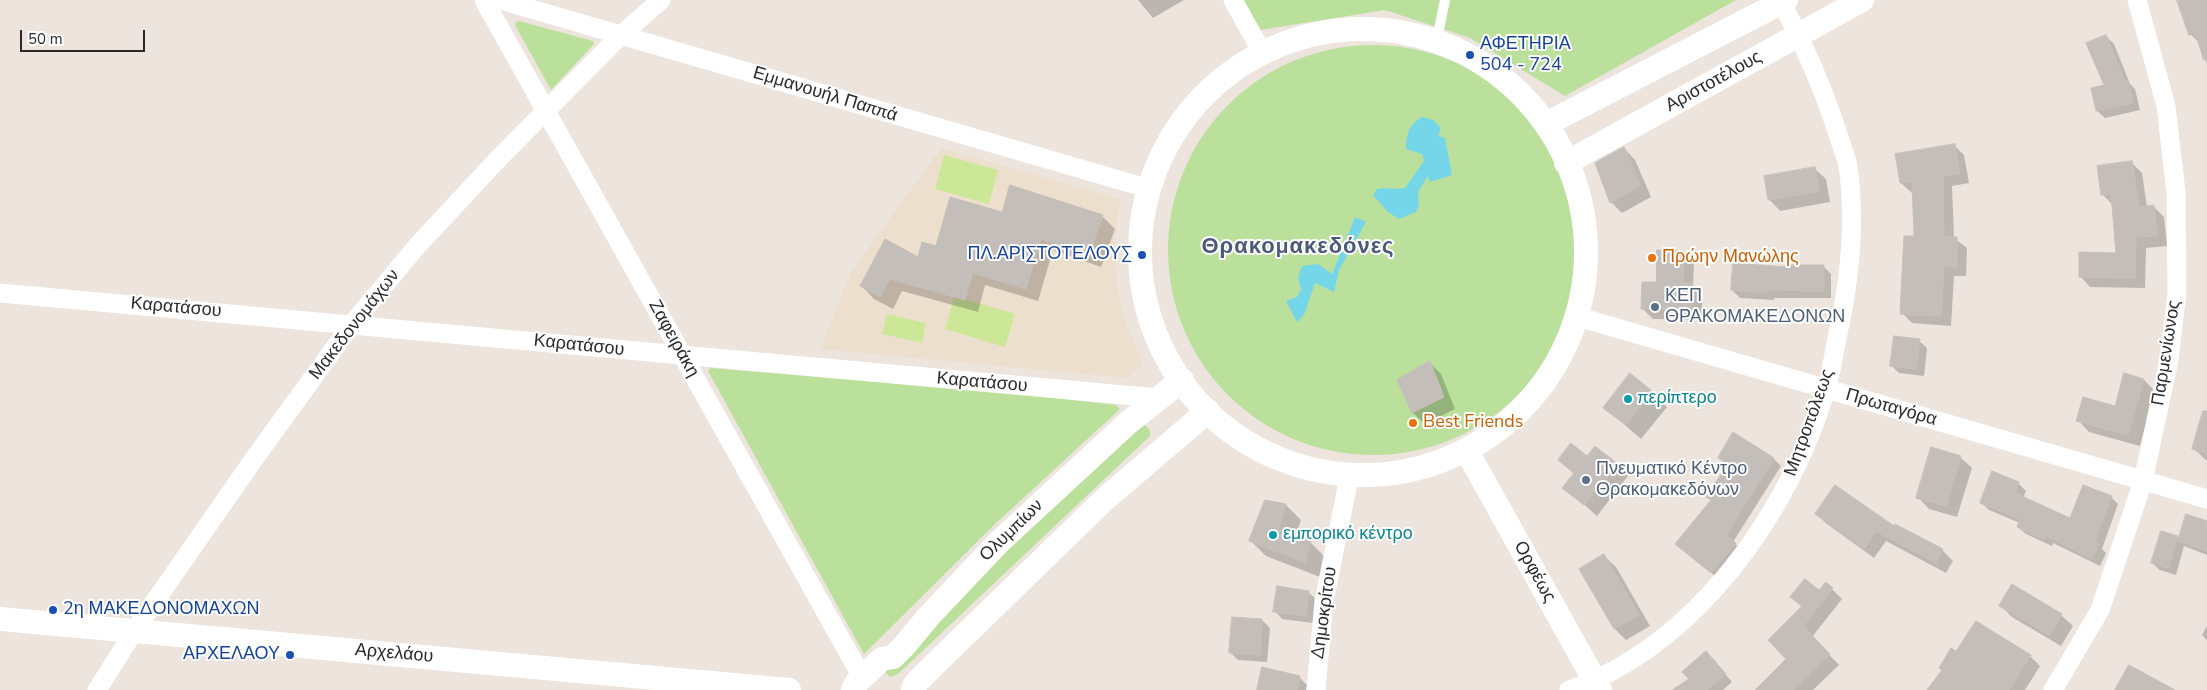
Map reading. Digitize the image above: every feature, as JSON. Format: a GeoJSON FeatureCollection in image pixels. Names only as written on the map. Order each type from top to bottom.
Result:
{"type":"FeatureCollection","features":[{"type":"Feature","properties":{"kind":"street","name":"Ζαφειράκη"},"geometry":{"type":"LineString","coordinates":[[484,0],[682,357],[857,684]]}},
{"type":"Feature","properties":{"kind":"street","name":"Εμμανουήλ Παππά"},"geometry":{"type":"LineString","coordinates":[[500,0],[1150,189]]}},
{"type":"Feature","properties":{"kind":"street","name":"Μακεδονομάχων"},"geometry":{"type":"LineString","coordinates":[[97,690],[135,630],[256,456],[352,324],[418,245],[620,36],[661,0]]}},
{"type":"Feature","properties":{"kind":"street"},"geometry":{"type":"LineString","coordinates":[[1233,0],[1262,52]]}},
{"type":"Feature","properties":{"kind":"street","name":"Αριστοτέλους"},"geometry":{"type":"LineString","coordinates":[[1566,163],[1862,0]]}},
{"type":"Feature","properties":{"kind":"street","name":"Παρμενίωνος"},"geometry":{"type":"LineString","coordinates":[[2053,690],[2100,610],[2143,481],[2169,360],[2177,292],[2176,192],[2166,106],[2137,0]]}},
{"type":"Feature","properties":{"kind":"street"},"geometry":{"type":"LineString","coordinates":[[1548,122],[1782,1]]}},
{"type":"Feature","properties":{"kind":"street","name":"Μητροπόλεως"},"geometry":{"type":"LineString","coordinates":[[1569,690],[1597,685],[1659,640],[1718,585],[1770,517],[1796,469],[1826,389],[1847,290],[1852,224],[1848,165],[1827,103],[1800,35],[1782,1]]}},
{"type":"Feature","properties":{"kind":"street"},"geometry":{"type":"LineString","coordinates":[[1361,25],[1416,30],[1437,39],[1470,55],[1536,100],[1548,122],[1566,163],[1582,240],[1583,266],[1574,316],[1547,369],[1519,411],[1468,453],[1438,469],[1392,478],[1349,478],[1293,466],[1245,442],[1208,411],[1182,380],[1152,321],[1142,255],[1150,189],[1160,162],[1190,113],[1227,77],[1262,52],[1304,33],[1361,25]]}},
{"type":"Feature","properties":{"kind":"street","name":"Καρατάσου"},"geometry":{"type":"LineString","coordinates":[[0,293],[352,324],[682,357],[1158,398]]}},
{"type":"Feature","properties":{"kind":"street","name":"Πρωταγόρα"},"geometry":{"type":"LineString","coordinates":[[1574,316],[2207,499]]}},
{"type":"Feature","properties":{"kind":"street","name":"Ολυμπίων"},"geometry":{"type":"LineString","coordinates":[[857,684],[882,659],[893,657],[998,543],[1096,451],[1182,380]]}},
{"type":"Feature","properties":{"kind":"street"},"geometry":{"type":"LineString","coordinates":[[914,687],[1106,498],[1208,411]]}},
{"type":"Feature","properties":{"kind":"street","name":"Ορφέως"},"geometry":{"type":"LineString","coordinates":[[1468,453],[1597,685]]}},
{"type":"Feature","properties":{"kind":"street","name":"Δημοκρίτου"},"geometry":{"type":"LineString","coordinates":[[1316,690],[1324,602],[1349,478]]}},
{"type":"Feature","properties":{"kind":"street","name":"Αρχελάου"},"geometry":{"type":"LineString","coordinates":[[0,619],[789,690]]}},
{"type":"Feature","properties":{"kind":"street"},"geometry":{"type":"LineString","coordinates":[[893,657],[908,665],[914,675],[914,687]]}},
{"type":"Feature","properties":{"kind":"lane"},"geometry":{"type":"LineString","coordinates":[[1437,39],[1445,0]]}},
{"type":"Feature","properties":{"kind":"shaded area"},"geometry":{"type":"Polygon","coordinates":[[[941,148],[1120,199],[1115,239],[1118,293],[1122,312],[1143,364],[1127,378],[820,349],[851,272],[941,148]]]}},
{"type":"Feature","properties":{"kind":"green space"},"geometry":{"type":"Polygon","coordinates":[[[1238,0],[1736,0],[1565,96],[1470,38],[1385,10],[1254,31],[1238,0]]]}},
{"type":"Feature","properties":{"kind":"green space"},"geometry":{"type":"Polygon","coordinates":[[[519,21],[593,41],[594,44],[551,90],[516,27],[515,23],[519,21]]]}},
{"type":"Feature","properties":{"kind":"green space"},"geometry":{"type":"Polygon","coordinates":[[[1373,45],[1413,49],[1452,60],[1487,79],[1518,105],[1544,136],[1563,171],[1574,210],[1578,250],[1574,290],[1563,329],[1544,364],[1518,395],[1487,421],[1452,440],[1413,451],[1373,455],[1333,451],[1294,440],[1259,421],[1228,395],[1202,364],[1183,329],[1172,290],[1168,250],[1172,210],[1183,171],[1202,136],[1228,105],[1259,79],[1294,60],[1333,49],[1373,45]]]}},
{"type":"Feature","properties":{"kind":"green space"},"geometry":{"type":"Polygon","coordinates":[[[944,155],[998,170],[989,204],[935,189],[944,155]]]}},
{"type":"Feature","properties":{"kind":"green space"},"geometry":{"type":"Polygon","coordinates":[[[955,296],[1015,314],[1005,347],[945,329],[955,296]]]}},
{"type":"Feature","properties":{"kind":"green space"},"geometry":{"type":"Polygon","coordinates":[[[887,314],[926,323],[922,343],[882,334],[887,314]]]}},
{"type":"Feature","properties":{"kind":"green space"},"geometry":{"type":"Polygon","coordinates":[[[710,368],[1020,394],[1116,405],[1120,409],[995,524],[864,654],[708,371],[710,368]]]}},
{"type":"Feature","properties":{"kind":"green space"},"geometry":{"type":"Polygon","coordinates":[[[1137,415],[1150,431],[1150,436],[898,674],[890,677],[880,667],[1137,415]]]}},
{"type":"Feature","properties":{"kind":"water"},"geometry":{"type":"Polygon","coordinates":[[[1422,117],[1433,120],[1441,128],[1438,136],[1445,138],[1452,175],[1430,182],[1428,176],[1418,192],[1419,205],[1416,212],[1399,219],[1388,212],[1373,195],[1377,189],[1405,188],[1424,161],[1422,154],[1406,149],[1409,130],[1422,117]]]}},
{"type":"Feature","properties":{"kind":"water"},"geometry":{"type":"Polygon","coordinates":[[[1355,217],[1366,222],[1339,270],[1334,292],[1315,283],[1304,315],[1297,322],[1286,301],[1297,297],[1301,290],[1298,277],[1302,266],[1318,264],[1332,274],[1355,217]]]}},
{"type":"Feature","properties":{"kind":"building"},"geometry":{"type":"Polygon","coordinates":[[[2177,0],[2207,0],[2207,60],[2204,60],[2195,33],[2189,35],[2177,0]]]}},
{"type":"Feature","properties":{"kind":"building"},"geometry":{"type":"Polygon","coordinates":[[[2106,35],[2125,81],[2128,80],[2133,103],[2096,111],[2091,88],[2104,85],[2086,43],[2106,35]]]}},
{"type":"Feature","properties":{"kind":"building"},"geometry":{"type":"Polygon","coordinates":[[[1955,144],[1960,173],[1943,176],[1944,237],[1957,237],[1957,267],[1944,266],[1941,316],[1900,314],[1904,236],[1914,236],[1912,181],[1900,183],[1895,154],[1955,144]]]}},
{"type":"Feature","properties":{"kind":"building"},"geometry":{"type":"Polygon","coordinates":[[[1624,147],[1640,185],[1610,203],[1595,163],[1624,147]]]}},
{"type":"Feature","properties":{"kind":"building"},"geometry":{"type":"Polygon","coordinates":[[[2132,161],[2139,207],[2154,205],[2157,236],[2136,237],[2135,278],[2079,277],[2079,252],[2116,253],[2111,194],[2101,195],[2097,166],[2132,161]]]}},
{"type":"Feature","properties":{"kind":"building"},"geometry":{"type":"Polygon","coordinates":[[[1815,167],[1819,191],[1768,200],[1764,176],[1815,167]]]}},
{"type":"Feature","properties":{"kind":"building"},"geometry":{"type":"Polygon","coordinates":[[[1010,185],[1103,215],[1089,255],[1041,239],[1026,289],[973,273],[965,300],[890,279],[880,297],[860,286],[885,239],[918,257],[922,242],[936,246],[950,197],[1002,212],[1010,185]]]}},
{"type":"Feature","properties":{"kind":"building"},"geometry":{"type":"Polygon","coordinates":[[[1657,250],[1684,251],[1683,283],[1692,283],[1692,310],[1641,309],[1642,282],[1656,282],[1657,250]]]}},
{"type":"Feature","properties":{"kind":"building"},"geometry":{"type":"Polygon","coordinates":[[[1733,263],[1788,267],[1788,265],[1824,265],[1824,291],[1767,290],[1766,293],[1731,290],[1733,263]]]}},
{"type":"Feature","properties":{"kind":"building"},"geometry":{"type":"Polygon","coordinates":[[[1894,336],[1920,339],[1916,369],[1890,366],[1894,336]]]}},
{"type":"Feature","properties":{"kind":"building"},"geometry":{"type":"Polygon","coordinates":[[[1430,361],[1444,397],[1412,413],[1397,380],[1430,361]]]}},
{"type":"Feature","properties":{"kind":"building","name":"περίπτερο"},"geometry":{"type":"Polygon","coordinates":[[[1630,373],[1652,391],[1626,425],[1603,408],[1630,373]]]}},
{"type":"Feature","properties":{"kind":"building"},"geometry":{"type":"Polygon","coordinates":[[[2124,373],[2144,379],[2128,435],[2076,421],[2083,397],[2115,406],[2124,373]]]}},
{"type":"Feature","properties":{"kind":"building"},"geometry":{"type":"Polygon","coordinates":[[[2203,411],[2207,411],[2207,454],[2192,449],[2203,411]]]}},
{"type":"Feature","properties":{"kind":"building"},"geometry":{"type":"Polygon","coordinates":[[[1733,432],[1774,458],[1726,535],[1736,543],[1711,573],[1675,544],[1711,500],[1706,497],[1728,464],[1718,458],[1733,432]]]}},
{"type":"Feature","properties":{"kind":"building","name":"Πνευματικό Κέντρο Θρακομακεδόνων"},"geometry":{"type":"Polygon","coordinates":[[[1571,443],[1587,456],[1595,446],[1618,464],[1584,505],[1562,488],[1574,473],[1558,460],[1571,443]]]}},
{"type":"Feature","properties":{"kind":"building"},"geometry":{"type":"Polygon","coordinates":[[[1931,447],[1961,456],[1946,506],[1916,498],[1931,447]]]}},
{"type":"Feature","properties":{"kind":"building"},"geometry":{"type":"Polygon","coordinates":[[[1992,471],[2019,482],[2015,493],[2070,518],[2083,485],[2112,496],[2094,542],[2099,544],[2092,559],[2046,536],[2044,540],[2017,527],[2020,519],[1980,503],[1992,471]]]}},
{"type":"Feature","properties":{"kind":"building"},"geometry":{"type":"Polygon","coordinates":[[[1835,485],[1894,526],[1895,524],[1943,549],[1936,563],[1876,531],[1864,549],[1815,514],[1835,485]]]}},
{"type":"Feature","properties":{"kind":"building","name":"εμπορικό κέντρο"},"geometry":{"type":"Polygon","coordinates":[[[1265,500],[1286,504],[1278,529],[1311,541],[1305,562],[1249,541],[1265,500]]]}},
{"type":"Feature","properties":{"kind":"building"},"geometry":{"type":"Polygon","coordinates":[[[2186,514],[2207,521],[2207,551],[2178,541],[2186,514]]]}},
{"type":"Feature","properties":{"kind":"building"},"geometry":{"type":"Polygon","coordinates":[[[2161,531],[2178,536],[2168,568],[2151,563],[2161,531]]]}},
{"type":"Feature","properties":{"kind":"building"},"geometry":{"type":"Polygon","coordinates":[[[1604,554],[1639,615],[1614,629],[1579,569],[1604,554]]]}},
{"type":"Feature","properties":{"kind":"building"},"geometry":{"type":"Polygon","coordinates":[[[1805,579],[1819,590],[1826,582],[1833,588],[1803,626],[1830,654],[1794,690],[1755,690],[1786,659],[1768,640],[1802,606],[1790,597],[1805,579]]]}},
{"type":"Feature","properties":{"kind":"building"},"geometry":{"type":"Polygon","coordinates":[[[2012,584],[2062,614],[2049,635],[1999,606],[2012,584]]]}},
{"type":"Feature","properties":{"kind":"building"},"geometry":{"type":"Polygon","coordinates":[[[1277,586],[1309,591],[1306,616],[1273,612],[1277,586]]]}},
{"type":"Feature","properties":{"kind":"building"},"geometry":{"type":"Polygon","coordinates":[[[1232,617],[1262,619],[1260,655],[1229,653],[1232,617]]]}},
{"type":"Feature","properties":{"kind":"building"},"geometry":{"type":"Polygon","coordinates":[[[1976,621],[2031,655],[2009,690],[1927,690],[1942,670],[1939,668],[1951,648],[1956,651],[1976,621]]]}},
{"type":"Feature","properties":{"kind":"building"},"geometry":{"type":"Polygon","coordinates":[[[1706,651],[1726,674],[1707,690],[1672,690],[1689,679],[1682,672],[1706,651]]]}},
{"type":"Feature","properties":{"kind":"building"},"geometry":{"type":"Polygon","coordinates":[[[2129,665],[2175,690],[2115,690],[2129,665]]]}},
{"type":"Feature","properties":{"kind":"building"},"geometry":{"type":"Polygon","coordinates":[[[1262,667],[1300,676],[1297,690],[1257,690],[1262,667]]]}},
{"type":"Feature","properties":{"kind":"place","name":"ΑΦΕΤΗΡΙΑ 504 - 724"},"geometry":{"type":"Point","coordinates":[1470,55]}},
{"type":"Feature","properties":{"kind":"place","name":"ΠΛ.ΑΡΙΣΤΟΤΕΛΟΥΣ"},"geometry":{"type":"Point","coordinates":[1142,255]}},
{"type":"Feature","properties":{"kind":"place","name":"Πρώην Μανώλης"},"geometry":{"type":"Point","coordinates":[1652,258]}},
{"type":"Feature","properties":{"kind":"place","name":"ΚΕΠ ΘΡΑΚΟΜΑΚΕΔΟΝΩΝ"},"geometry":{"type":"Point","coordinates":[1655,307]}},
{"type":"Feature","properties":{"kind":"place","name":"περίπτερο"},"geometry":{"type":"Point","coordinates":[1628,399]}},
{"type":"Feature","properties":{"kind":"place","name":"Best Friends"},"geometry":{"type":"Point","coordinates":[1413,423]}},
{"type":"Feature","properties":{"kind":"place","name":"Πνευματικό Κέντρο Θρακομακεδόνων"},"geometry":{"type":"Point","coordinates":[1586,480]}},
{"type":"Feature","properties":{"kind":"place","name":"εμπορικό κέντρο"},"geometry":{"type":"Point","coordinates":[1273,535]}},
{"type":"Feature","properties":{"kind":"place","name":"2η ΜΑΚΕΔΟΝΟΜΑΧΩΝ"},"geometry":{"type":"Point","coordinates":[53,610]}},
{"type":"Feature","properties":{"kind":"place","name":"ΑΡΧΕΛΑΟΥ"},"geometry":{"type":"Point","coordinates":[290,655]}},
{"type":"Feature","properties":{"kind":"district","name":"Θρακομακεδόνες"},"geometry":{"type":"Point","coordinates":[1298,248]}}]}
